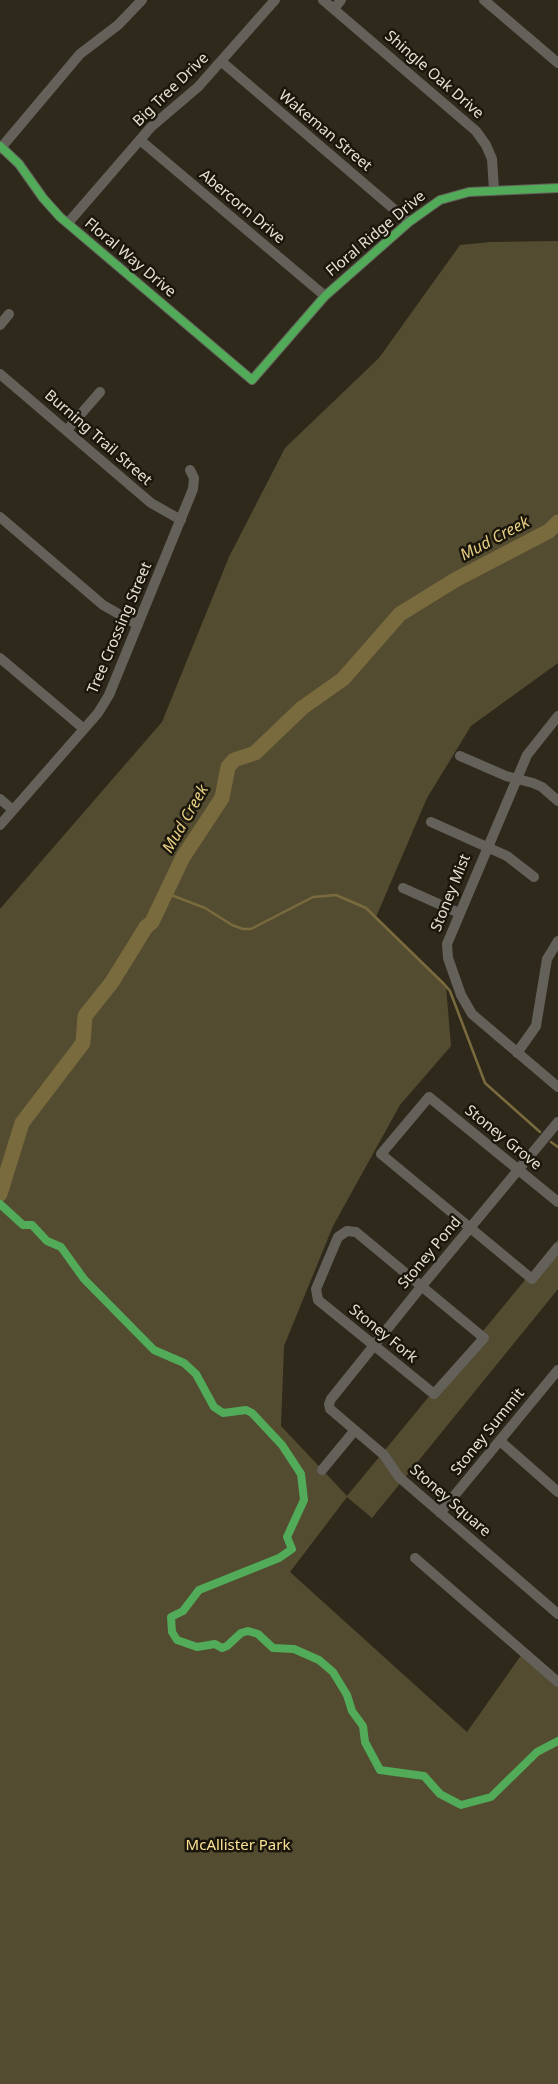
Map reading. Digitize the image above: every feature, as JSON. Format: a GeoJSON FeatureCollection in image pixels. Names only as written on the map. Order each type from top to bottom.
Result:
{"type":"FeatureCollection","features":[{"type":"Feature","properties":{"kind":"street"},"geometry":{"type":"LineString","coordinates":[[0,148],[80,54],[118,25],[142,0]]}},
{"type":"Feature","properties":{"kind":"street","name":"Big Tree Drive"},"geometry":{"type":"LineString","coordinates":[[68,223],[163,115],[198,87],[275,0]]}},
{"type":"Feature","properties":{"kind":"street","name":"Shingle Oak Drive"},"geometry":{"type":"LineString","coordinates":[[324,0],[476,131],[486,145],[492,159],[494,190]]}},
{"type":"Feature","properties":{"kind":"street"},"geometry":{"type":"LineString","coordinates":[[334,9],[341,0]]}},
{"type":"Feature","properties":{"kind":"street"},"geometry":{"type":"LineString","coordinates":[[484,0],[558,63]]}},
{"type":"Feature","properties":{"kind":"street","name":"Wakeman Street"},"geometry":{"type":"LineString","coordinates":[[222,62],[410,222]]}},
{"type":"Feature","properties":{"kind":"street","name":"Abercorn Drive"},"geometry":{"type":"LineString","coordinates":[[140,140],[324,296]]}},
{"type":"Feature","properties":{"kind":"street","name":"Floral Way Drive"},"geometry":{"type":"LineString","coordinates":[[0,148],[19,164],[43,198],[68,223],[252,380]]}},
{"type":"Feature","properties":{"kind":"street","name":"Floral Ridge Drive"},"geometry":{"type":"LineString","coordinates":[[252,380],[324,296],[426,208],[450,195],[494,190],[558,188]]}},
{"type":"Feature","properties":{"kind":"street"},"geometry":{"type":"LineString","coordinates":[[0,325],[9,314]]}},
{"type":"Feature","properties":{"kind":"street","name":"Burning Trail Street"},"geometry":{"type":"LineString","coordinates":[[0,374],[150,503],[181,520]]}},
{"type":"Feature","properties":{"kind":"street"},"geometry":{"type":"LineString","coordinates":[[67,430],[100,392]]}},
{"type":"Feature","properties":{"kind":"street","name":"Tree Crossing Street"},"geometry":{"type":"LineString","coordinates":[[0,826],[84,730],[98,713],[109,695],[181,520],[194,483],[190,470]]}},
{"type":"Feature","properties":{"kind":"street"},"geometry":{"type":"LineString","coordinates":[[0,516],[103,605],[138,625]]}},
{"type":"Feature","properties":{"kind":"street"},"geometry":{"type":"LineString","coordinates":[[0,658],[84,730]]}},
{"type":"Feature","properties":{"kind":"street","name":"Stoney Mist"},"geometry":{"type":"LineString","coordinates":[[558,716],[535,742],[517,779],[448,937],[447,951],[461,995],[472,1014],[558,1087]]}},
{"type":"Feature","properties":{"kind":"street"},"geometry":{"type":"LineString","coordinates":[[460,756],[542,787],[558,801]]}},
{"type":"Feature","properties":{"kind":"street"},"geometry":{"type":"LineString","coordinates":[[0,799],[13,810]]}},
{"type":"Feature","properties":{"kind":"street"},"geometry":{"type":"LineString","coordinates":[[431,822],[487,846],[517,862],[534,877]]}},
{"type":"Feature","properties":{"kind":"street"},"geometry":{"type":"LineString","coordinates":[[402,888],[459,913]]}},
{"type":"Feature","properties":{"kind":"street"},"geometry":{"type":"LineString","coordinates":[[517,1053],[536,1026],[547,959],[558,941]]}},
{"type":"Feature","properties":{"kind":"street","name":"Stoney Grove"},"geometry":{"type":"LineString","coordinates":[[469,1229],[381,1154],[430,1097],[558,1202]]}},
{"type":"Feature","properties":{"kind":"street","name":"Stoney Pond"},"geometry":{"type":"LineString","coordinates":[[329,1404],[330,1399],[373,1346],[558,1122]]}},
{"type":"Feature","properties":{"kind":"street"},"geometry":{"type":"LineString","coordinates":[[469,1229],[532,1279],[558,1247]]}},
{"type":"Feature","properties":{"kind":"street","name":"Stoney Fork"},"geometry":{"type":"LineString","coordinates":[[344,1232],[356,1232],[421,1287],[484,1338],[434,1394],[373,1346],[318,1300],[316,1296],[338,1237],[344,1232]]}},
{"type":"Feature","properties":{"kind":"street","name":"Stoney Summit"},"geometry":{"type":"LineString","coordinates":[[440,1513],[558,1370]]}},
{"type":"Feature","properties":{"kind":"street","name":"Stoney Square"},"geometry":{"type":"LineString","coordinates":[[329,1404],[330,1409],[384,1455],[398,1476],[558,1614]]}},
{"type":"Feature","properties":{"kind":"street"},"geometry":{"type":"LineString","coordinates":[[322,1470],[355,1430]]}},
{"type":"Feature","properties":{"kind":"street"},"geometry":{"type":"LineString","coordinates":[[500,1442],[558,1492]]}},
{"type":"Feature","properties":{"kind":"street"},"geometry":{"type":"LineString","coordinates":[[415,1558],[558,1682]]}},
{"type":"Feature","properties":{"kind":"green space","name":"McAllister Park"},"geometry":{"type":"Polygon","coordinates":[[[558,241],[558,663],[471,726],[427,798],[376,917],[446,987],[451,1046],[400,1105],[333,1226],[284,1346],[281,1426],[347,1496],[558,1240],[558,1289],[372,1518],[347,1497],[290,1572],[467,1732],[522,1654],[558,1685],[558,2084],[0,2084],[0,909],[162,722],[229,557],[285,448],[379,358],[460,245],[491,242],[558,241]]]}},
{"type":"Feature","properties":{"kind":"waterway","name":"Mud Creek"},"geometry":{"type":"LineString","coordinates":[[0,1194],[22,1123],[83,1043],[85,1016],[112,982],[146,927],[152,922],[183,857],[222,798],[228,767],[234,760],[255,753],[302,708],[343,679],[400,614],[455,580],[549,531],[558,522]]}},
{"type":"Feature","properties":{"kind":"waterway"},"geometry":{"type":"LineString","coordinates":[[166,893],[205,908],[232,925],[243,929],[251,929],[313,897],[336,895],[366,908],[450,991],[485,1083],[540,1132]]}},
{"type":"Feature","properties":{"kind":"waterway"},"geometry":{"type":"LineString","coordinates":[[551,1142],[558,1147]]}},
{"type":"Feature","properties":{"kind":"cycle path"},"geometry":{"type":"LineString","coordinates":[[0,146],[19,164],[43,198],[60,217],[252,380],[325,296],[409,222],[440,200],[469,192],[558,188]]}},
{"type":"Feature","properties":{"kind":"cycle path"},"geometry":{"type":"LineString","coordinates":[[0,1204],[23,1225],[32,1225],[47,1241],[61,1247],[84,1279],[154,1350],[184,1363],[196,1374],[214,1407],[223,1413],[246,1410],[252,1413],[282,1445],[301,1474],[304,1500],[287,1537],[292,1549],[279,1558],[199,1590],[183,1611],[171,1617],[172,1632],[177,1640],[197,1647],[215,1644],[222,1648],[227,1646],[241,1633],[248,1631],[258,1634],[273,1648],[294,1649],[319,1660],[333,1672],[347,1695],[352,1711],[363,1726],[365,1742],[380,1770],[424,1776],[440,1794],[461,1805],[491,1797],[537,1752],[558,1741]]}}]}
